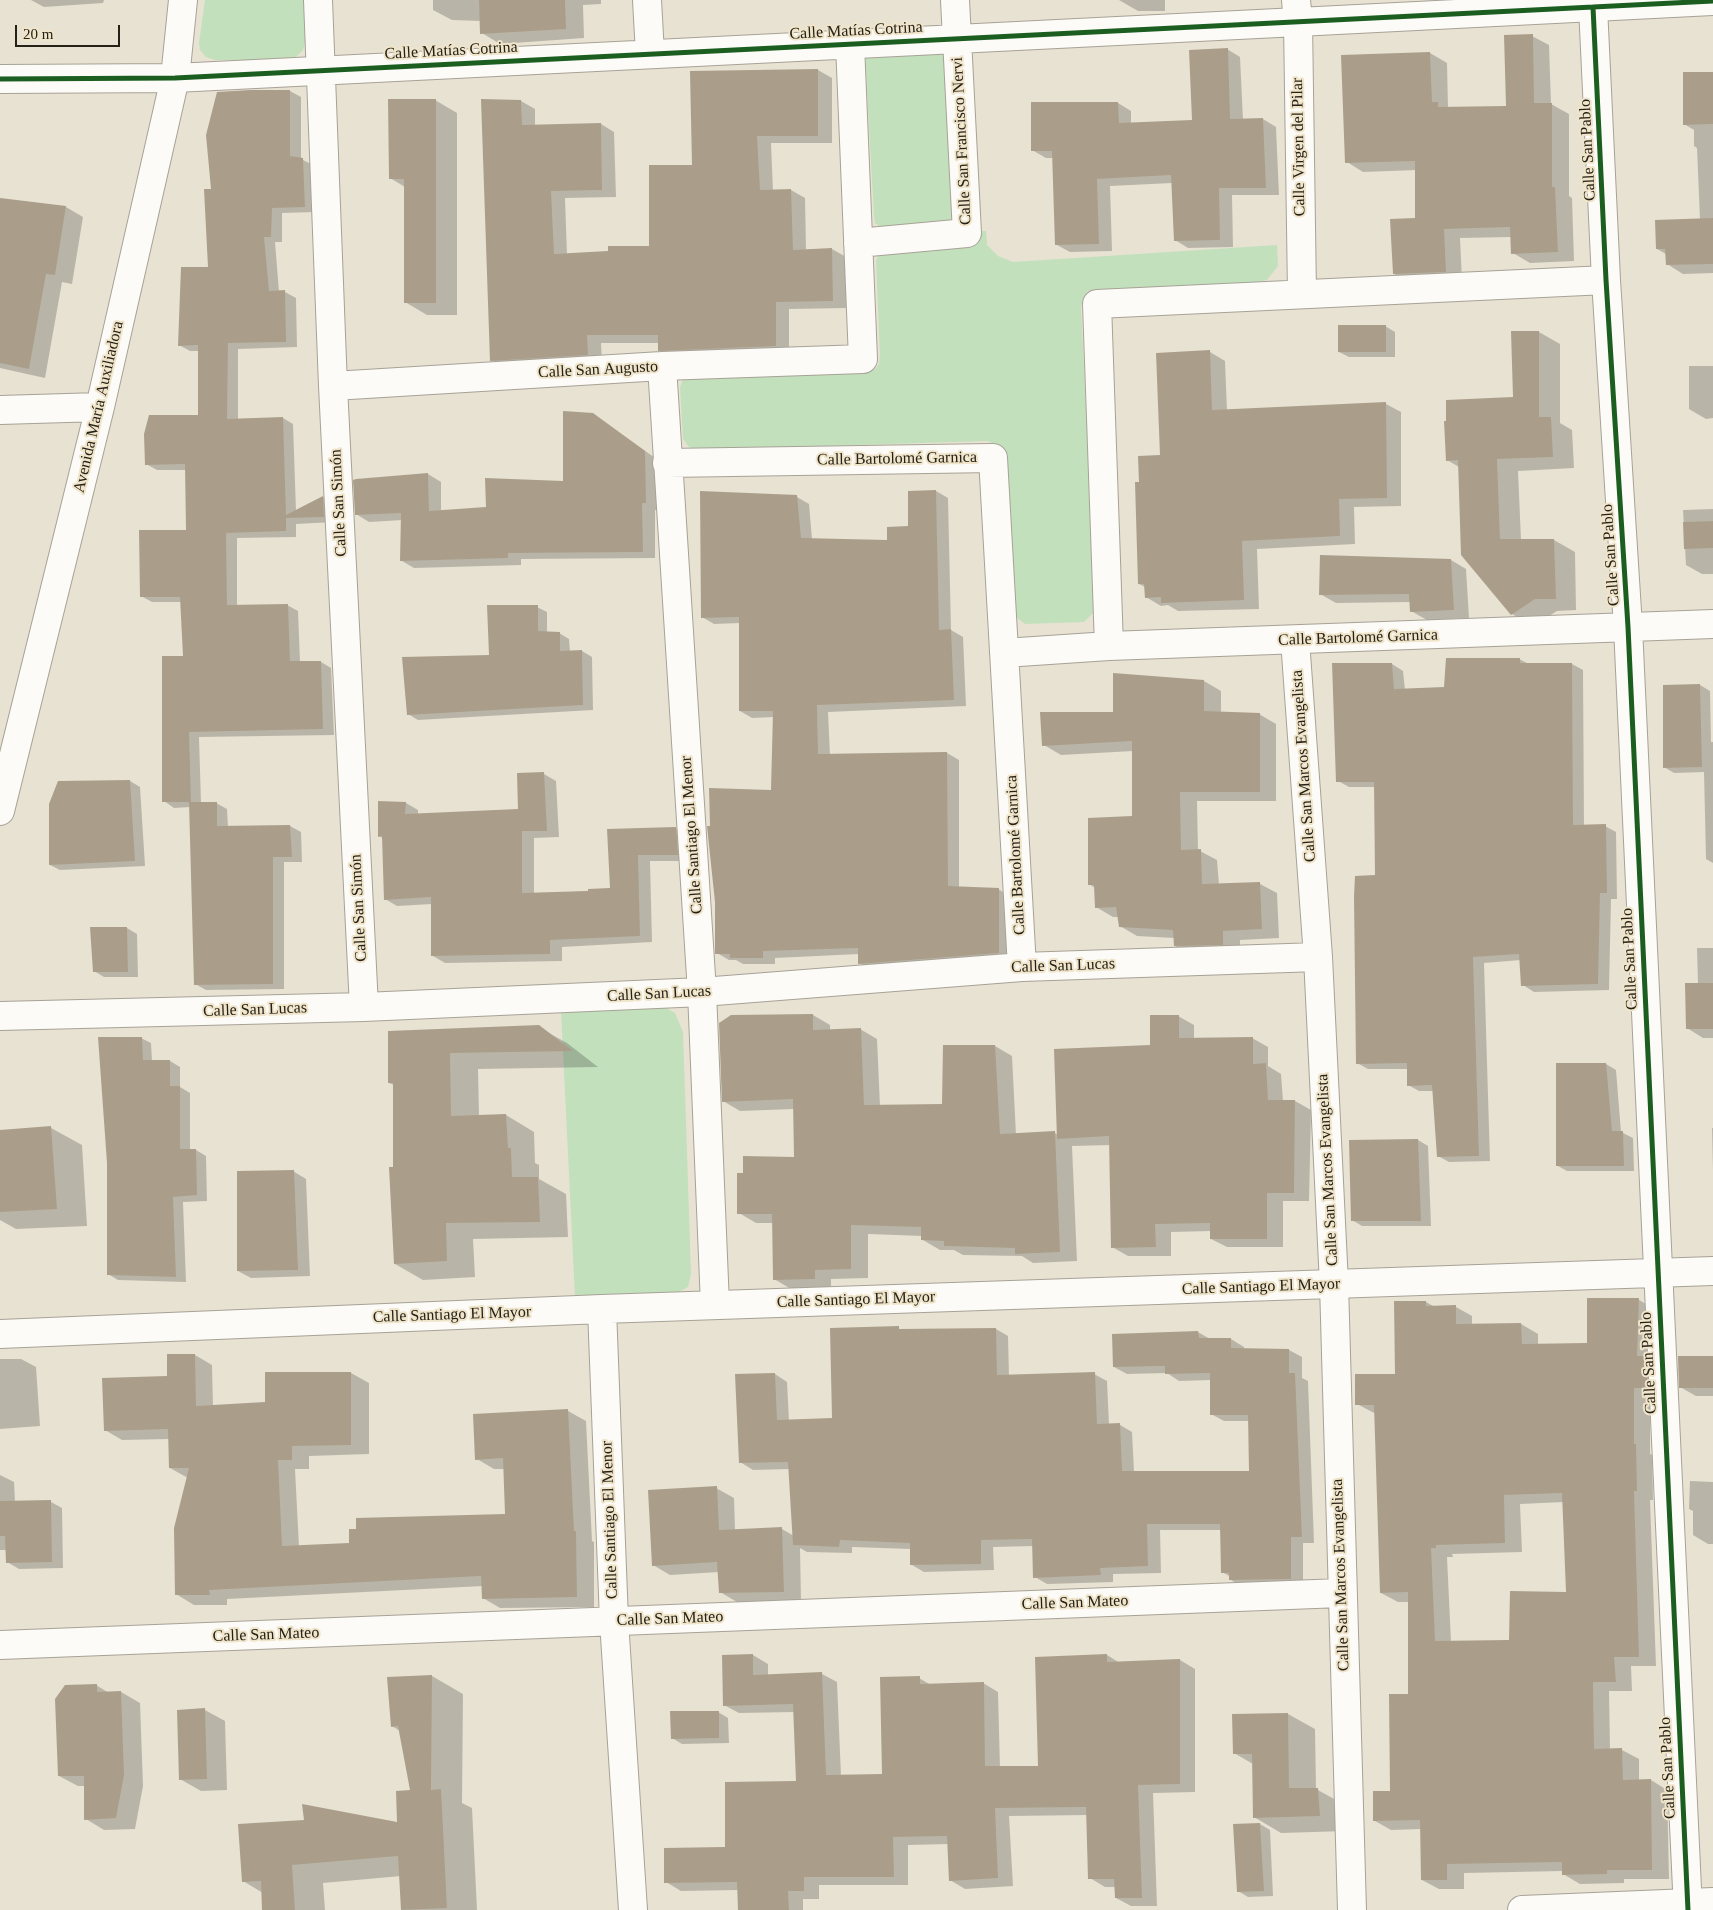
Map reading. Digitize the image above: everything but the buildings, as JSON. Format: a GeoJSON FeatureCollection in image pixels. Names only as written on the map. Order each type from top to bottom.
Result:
{"type":"FeatureCollection","features":[{"type":"Feature","properties":{"kind":"street","name":"Avenida María Auxiliadora"},"geometry":{"type":"LineString","coordinates":[[0,811],[100,407],[175,78],[183,0]]}},
{"type":"Feature","properties":{"kind":"street","name":"Calle San Simón"},"geometry":{"type":"LineString","coordinates":[[318,0],[333,386],[364,1007]]}},
{"type":"Feature","properties":{"kind":"street"},"geometry":{"type":"LineString","coordinates":[[647,0],[650,54]]}},
{"type":"Feature","properties":{"kind":"street","name":"Calle San Francisco Nervi"},"geometry":{"type":"LineString","coordinates":[[858,243],[967,233],[955,0]]}},
{"type":"Feature","properties":{"kind":"street","name":"Calle Matías Cotrina"},"geometry":{"type":"LineString","coordinates":[[0,79],[175,78],[850,44],[957,38],[1297,11],[1593,7],[1713,1]]}},
{"type":"Feature","properties":{"kind":"street","name":"Calle San Pablo"},"geometry":{"type":"LineString","coordinates":[[1593,7],[1606,280],[1628,628],[1657,1274],[1696,1905]]}},
{"type":"Feature","properties":{"kind":"street","name":"Calle Virgen del Pilar"},"geometry":{"type":"LineString","coordinates":[[1297,11],[1302,294]]}},
{"type":"Feature","properties":{"kind":"street"},"geometry":{"type":"LineString","coordinates":[[850,44],[858,243]]}},
{"type":"Feature","properties":{"kind":"street","name":"Calle San Augusto"},"geometry":{"type":"LineString","coordinates":[[333,386],[662,366],[863,359],[858,243]]}},
{"type":"Feature","properties":{"kind":"street"},"geometry":{"type":"LineString","coordinates":[[1109,646],[1097,304],[1606,280]]}},
{"type":"Feature","properties":{"kind":"street","name":"Calle Santiago El Menor"},"geometry":{"type":"LineString","coordinates":[[662,366],[702,992],[715,1305]]}},
{"type":"Feature","properties":{"kind":"street"},"geometry":{"type":"LineString","coordinates":[[0,410],[100,407]]}},
{"type":"Feature","properties":{"kind":"street","name":"Calle Bartolomé Garnica"},"geometry":{"type":"LineString","coordinates":[[667,463],[993,458],[1022,967]]}},
{"type":"Feature","properties":{"kind":"street","name":"Calle Bartolomé Garnica"},"geometry":{"type":"LineString","coordinates":[[1004,653],[1109,646],[1713,624]]}},
{"type":"Feature","properties":{"kind":"street","name":"Calle San Marcos Evangelista"},"geometry":{"type":"LineString","coordinates":[[1295,640],[1318,957],[1334,1284],[1341,1593],[1352,1910]]}},
{"type":"Feature","properties":{"kind":"street","name":"Calle San Lucas"},"geometry":{"type":"LineString","coordinates":[[0,1016],[364,1007],[702,992],[1022,967],[1318,957]]}},
{"type":"Feature","properties":{"kind":"street","name":"Calle Santiago El Mayor"},"geometry":{"type":"LineString","coordinates":[[0,1334],[602,1309],[1713,1271]]}},
{"type":"Feature","properties":{"kind":"street","name":"Calle Santiago El Menor"},"geometry":{"type":"LineString","coordinates":[[602,1309],[614,1621],[633,1910]]}},
{"type":"Feature","properties":{"kind":"street","name":"Calle San Mateo"},"geometry":{"type":"LineString","coordinates":[[0,1645],[1341,1593]]}},
{"type":"Feature","properties":{"kind":"street"},"geometry":{"type":"LineString","coordinates":[[1522,1910],[1696,1905]]}},
{"type":"Feature","properties":{"kind":"green space"},"geometry":{"type":"Polygon","coordinates":[[[205,0],[304,0],[306,39],[303,50],[296,57],[286,60],[215,60],[206,57],[200,50],[199,43],[205,0]]]}},
{"type":"Feature","properties":{"kind":"green space"},"geometry":{"type":"Polygon","coordinates":[[[946,49],[953,223],[884,230],[875,223],[874,216],[865,54],[946,49]]]}},
{"type":"Feature","properties":{"kind":"green space"},"geometry":{"type":"Polygon","coordinates":[[[979,231],[986,231],[987,245],[998,256],[1013,262],[1277,245],[1278,266],[1267,280],[1097,290],[1088,291],[1083,298],[1081,308],[1096,605],[1094,612],[1084,622],[1025,624],[1016,617],[1003,450],[996,444],[987,441],[696,450],[689,447],[683,439],[680,388],[682,381],[688,377],[867,373],[875,369],[879,364],[880,356],[876,261],[878,256],[887,252],[965,247],[972,244],[979,231]]]}},
{"type":"Feature","properties":{"kind":"green space"},"geometry":{"type":"Polygon","coordinates":[[[663,1006],[675,1013],[683,1032],[691,1274],[688,1287],[679,1292],[575,1297],[561,1011],[663,1006]]]}},
{"type":"Feature","properties":{"kind":"cycle path"},"geometry":{"type":"LineString","coordinates":[[0,79],[175,78],[1713,1]]}},
{"type":"Feature","properties":{"kind":"cycle path"},"geometry":{"type":"LineString","coordinates":[[1593,7],[1606,280],[1628,627],[1688,1910]]}}]}
